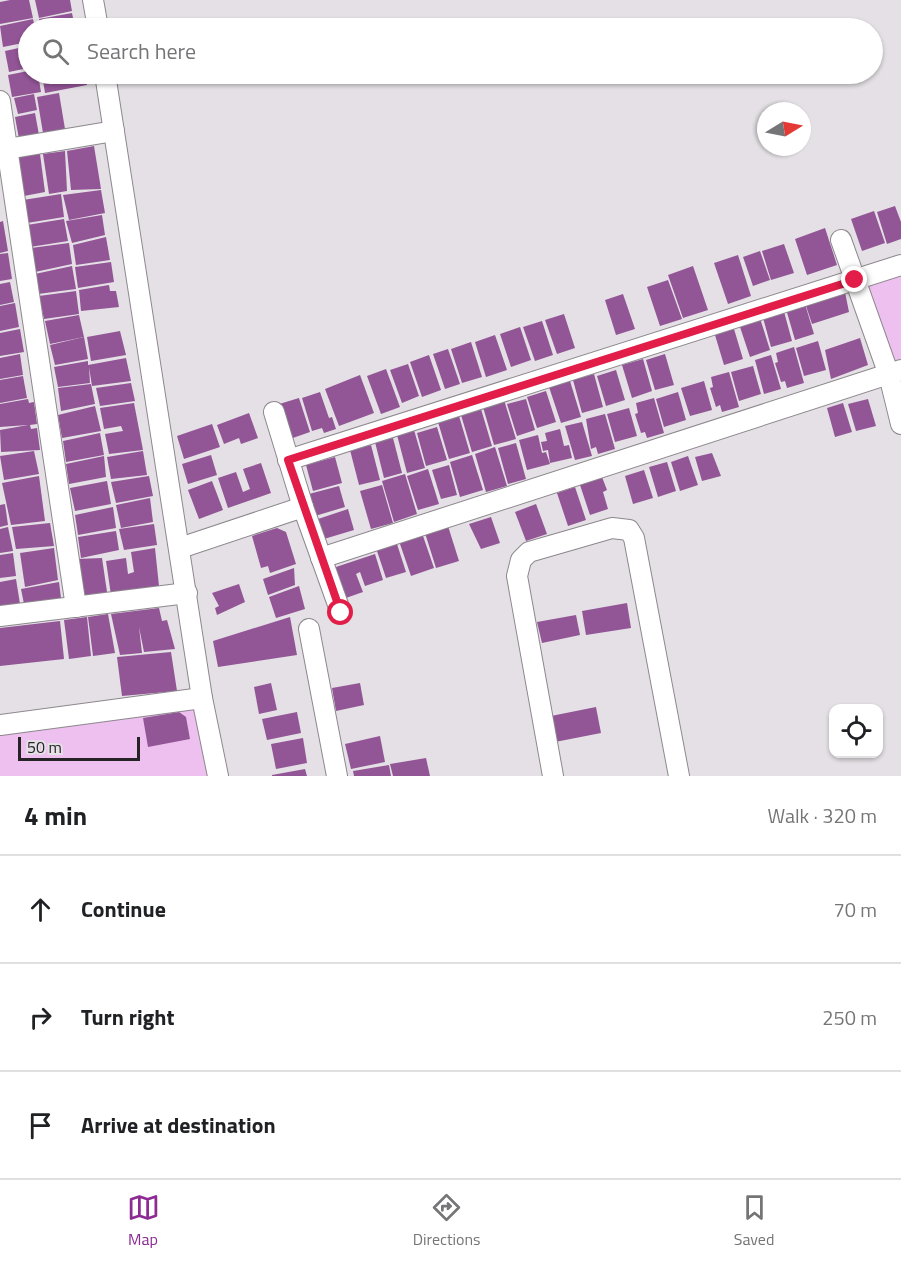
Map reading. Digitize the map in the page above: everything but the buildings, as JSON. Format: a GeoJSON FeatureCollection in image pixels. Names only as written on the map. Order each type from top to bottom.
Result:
{"type":"FeatureCollection","features":[{"type":"Feature","properties":{"kind":"street"},"geometry":{"type":"LineString","coordinates":[[93,0],[96,18]]}},
{"type":"Feature","properties":{"kind":"street"},"geometry":{"type":"LineString","coordinates":[[107,84],[202,698],[218,776]]}},
{"type":"Feature","properties":{"kind":"street"},"geometry":{"type":"LineString","coordinates":[[0,101],[8,149],[7,210],[76,607]]}},
{"type":"Feature","properties":{"kind":"street"},"geometry":{"type":"LineString","coordinates":[[8,149],[114,130]]}},
{"type":"Feature","properties":{"kind":"street"},"geometry":{"type":"LineString","coordinates":[[841,240],[855,280],[895,373],[901,424]]}},
{"type":"Feature","properties":{"kind":"street"},"geometry":{"type":"LineString","coordinates":[[288,460],[901,265]]}},
{"type":"Feature","properties":{"kind":"street"},"geometry":{"type":"LineString","coordinates":[[321,558],[895,373]]}},
{"type":"Feature","properties":{"kind":"street"},"geometry":{"type":"LineString","coordinates":[[274,412],[303,507],[341,613]]}},
{"type":"Feature","properties":{"kind":"street"},"geometry":{"type":"LineString","coordinates":[[180,548],[303,507]]}},
{"type":"Feature","properties":{"kind":"street"},"geometry":{"type":"LineString","coordinates":[[553,776],[518,576],[521,560],[529,552],[612,528],[629,530],[634,538],[679,776]]}},
{"type":"Feature","properties":{"kind":"street"},"geometry":{"type":"LineString","coordinates":[[0,616],[187,593]]}},
{"type":"Feature","properties":{"kind":"street"},"geometry":{"type":"LineString","coordinates":[[309,629],[337,776]]}},
{"type":"Feature","properties":{"kind":"street"},"geometry":{"type":"LineString","coordinates":[[0,725],[202,698]]}},
{"type":"Feature","properties":{"kind":"shaded area"},"geometry":{"type":"Polygon","coordinates":[[[901,265],[901,370],[889,375],[855,280],[901,265]]]}},
{"type":"Feature","properties":{"kind":"shaded area"},"geometry":{"type":"Polygon","coordinates":[[[202,698],[218,776],[0,776],[0,724],[202,698]]]}},
{"type":"Feature","properties":{"kind":"route"},"geometry":{"type":"LineString","coordinates":[[341,613],[288,460],[855,280]]}}]}
